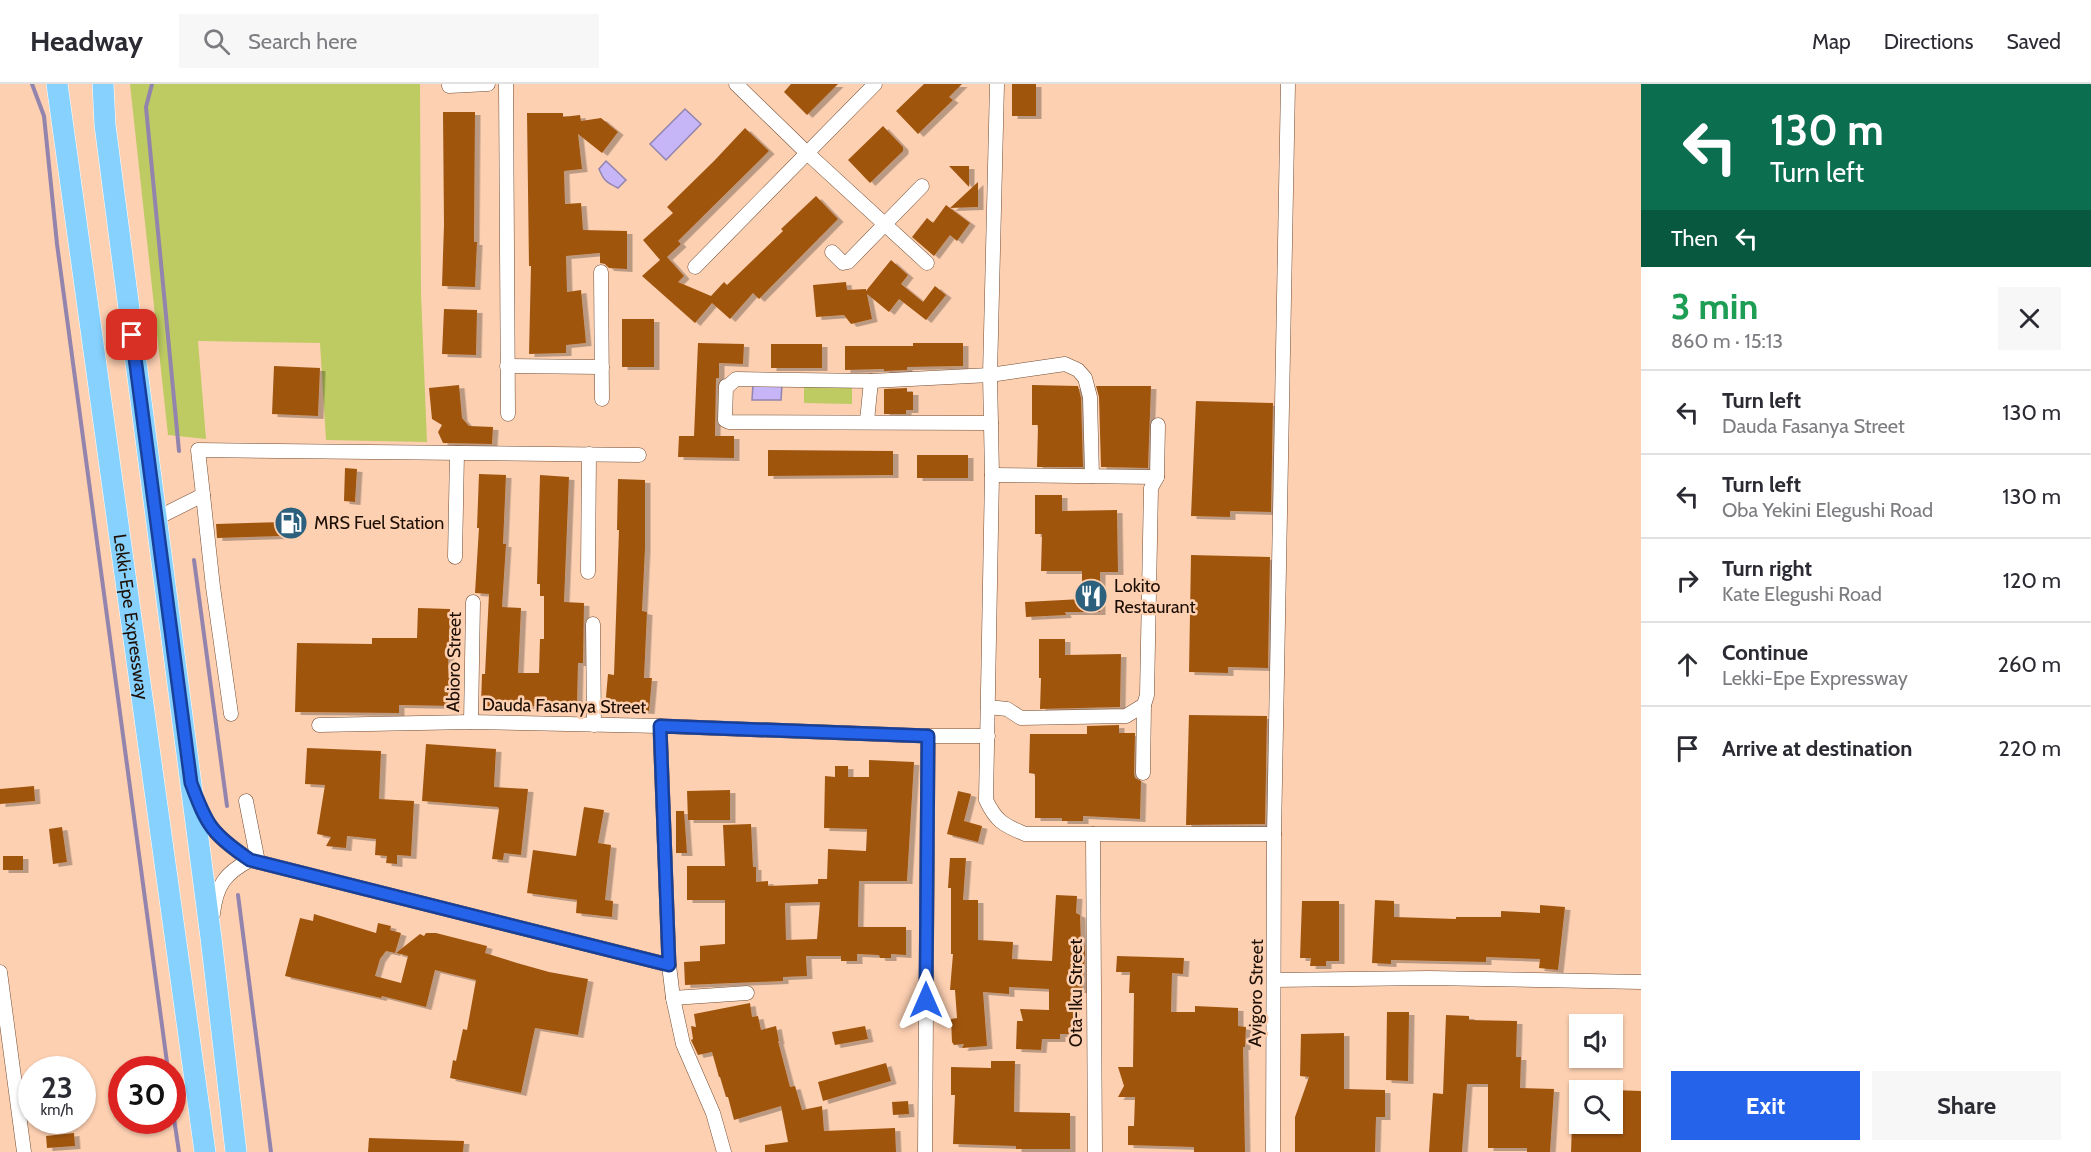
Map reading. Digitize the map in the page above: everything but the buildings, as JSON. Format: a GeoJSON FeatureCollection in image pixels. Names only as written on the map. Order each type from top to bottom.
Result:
{"type":"FeatureCollection","features":[{"type":"Feature","properties":{"kind":"highway"},"geometry":{"type":"LineString","coordinates":[[91,84],[117,300],[132,335]]}},
{"type":"Feature","properties":{"kind":"highway","name":"Lekki-Epe Expressway"},"geometry":{"type":"LineString","coordinates":[[103,84],[105,125],[211,938],[236,1152]]}},
{"type":"Feature","properties":{"kind":"highway"},"geometry":{"type":"LineString","coordinates":[[105,125],[109,84]]}},
{"type":"Feature","properties":{"kind":"highway","name":"Lekki-Epe Expressway"},"geometry":{"type":"LineString","coordinates":[[55,86],[205,1152]]}},
{"type":"Feature","properties":{"kind":"street"},"geometry":{"type":"LineString","coordinates":[[449,86],[488,84]]}},
{"type":"Feature","properties":{"kind":"street"},"geometry":{"type":"LineString","coordinates":[[506,84],[508,414]]}},
{"type":"Feature","properties":{"kind":"street"},"geometry":{"type":"LineString","coordinates":[[736,84],[927,263]]}},
{"type":"Feature","properties":{"kind":"street"},"geometry":{"type":"LineString","coordinates":[[695,267],[875,84]]}},
{"type":"Feature","properties":{"kind":"street"},"geometry":{"type":"LineString","coordinates":[[997,84],[990,375],[992,475],[986,800],[994,817],[1010,828],[1025,834],[1274,834]]}},
{"type":"Feature","properties":{"kind":"street","name":"Ayigoro Street"},"geometry":{"type":"LineString","coordinates":[[1273,1152],[1274,834],[1288,84]]}},
{"type":"Feature","properties":{"kind":"street"},"geometry":{"type":"LineString","coordinates":[[832,252],[846,264],[922,186]]}},
{"type":"Feature","properties":{"kind":"street"},"geometry":{"type":"LineString","coordinates":[[601,272],[602,399]]}},
{"type":"Feature","properties":{"kind":"street"},"geometry":{"type":"LineString","coordinates":[[991,423],[729,422],[725,420],[726,386],[736,379],[871,381],[990,375],[1065,364],[1078,369],[1085,378],[1090,397],[1092,476]]}},
{"type":"Feature","properties":{"kind":"street"},"geometry":{"type":"LineString","coordinates":[[507,366],[602,367]]}},
{"type":"Feature","properties":{"kind":"street"},"geometry":{"type":"LineString","coordinates":[[867,422],[871,381]]}},
{"type":"Feature","properties":{"kind":"street"},"geometry":{"type":"LineString","coordinates":[[1143,773],[1144,705],[1147,695],[1151,488],[1158,477],[1158,425]]}},
{"type":"Feature","properties":{"kind":"street"},"geometry":{"type":"LineString","coordinates":[[231,714],[213,586],[198,450],[639,454]]}},
{"type":"Feature","properties":{"kind":"street"},"geometry":{"type":"LineString","coordinates":[[455,557],[457,453]]}},
{"type":"Feature","properties":{"kind":"street"},"geometry":{"type":"LineString","coordinates":[[588,572],[589,454]]}},
{"type":"Feature","properties":{"kind":"street"},"geometry":{"type":"LineString","coordinates":[[992,475],[1158,477]]}},
{"type":"Feature","properties":{"kind":"street"},"geometry":{"type":"LineString","coordinates":[[157,518],[202,495]]}},
{"type":"Feature","properties":{"kind":"street","name":"Abioro Street"},"geometry":{"type":"LineString","coordinates":[[471,722],[473,602]]}},
{"type":"Feature","properties":{"kind":"street"},"geometry":{"type":"LineString","coordinates":[[593,624],[594,725]]}},
{"type":"Feature","properties":{"kind":"street"},"geometry":{"type":"LineString","coordinates":[[988,707],[1007,709],[1021,718],[1126,716],[1144,705]]}},
{"type":"Feature","properties":{"kind":"street","name":"Dauda Fasanya Street"},"geometry":{"type":"LineString","coordinates":[[319,725],[471,722],[988,736]]}},
{"type":"Feature","properties":{"kind":"street"},"geometry":{"type":"LineString","coordinates":[[660,726],[669,965],[673,998],[683,1044],[713,1113],[724,1152]]}},
{"type":"Feature","properties":{"kind":"street"},"geometry":{"type":"LineString","coordinates":[[925,1152],[928,736]]}},
{"type":"Feature","properties":{"kind":"street"},"geometry":{"type":"LineString","coordinates":[[191,783],[203,816],[215,833],[254,861],[669,965]]}},
{"type":"Feature","properties":{"kind":"street"},"geometry":{"type":"LineString","coordinates":[[246,801],[254,861]]}},
{"type":"Feature","properties":{"kind":"street","name":"Ota-Iku Street"},"geometry":{"type":"LineString","coordinates":[[1092,834],[1095,1152]]}},
{"type":"Feature","properties":{"kind":"street"},"geometry":{"type":"LineString","coordinates":[[211,938],[214,908],[218,891],[225,877],[237,867],[254,861]]}},
{"type":"Feature","properties":{"kind":"street"},"geometry":{"type":"LineString","coordinates":[[0,972],[24,1152]]}},
{"type":"Feature","properties":{"kind":"street"},"geometry":{"type":"LineString","coordinates":[[1274,980],[1429,978],[1641,982]]}},
{"type":"Feature","properties":{"kind":"street"},"geometry":{"type":"LineString","coordinates":[[673,998],[747,993]]}},
{"type":"Feature","properties":{"kind":"green space"},"geometry":{"type":"Polygon","coordinates":[[[130,84],[420,84],[421,294],[427,442],[326,440],[320,343],[198,341],[206,439],[168,435],[130,84]]]}},
{"type":"Feature","properties":{"kind":"green space"},"geometry":{"type":"Polygon","coordinates":[[[804,379],[852,380],[852,404],[804,403],[804,379]]]}},
{"type":"Feature","properties":{"kind":"shaded area"},"geometry":{"type":"Polygon","coordinates":[[[685,109],[701,124],[666,160],[650,144],[685,109]]]}},
{"type":"Feature","properties":{"kind":"shaded area"},"geometry":{"type":"Polygon","coordinates":[[[606,161],[626,180],[618,188],[606,181],[599,169],[606,161]]]}},
{"type":"Feature","properties":{"kind":"shaded area"},"geometry":{"type":"Polygon","coordinates":[[[753,384],[782,384],[781,400],[752,400],[753,384]]]}},
{"type":"Feature","properties":{"kind":"waterway"},"geometry":{"type":"LineString","coordinates":[[32,84],[44,116],[57,244],[166,1056]]}},
{"type":"Feature","properties":{"kind":"waterway"},"geometry":{"type":"LineString","coordinates":[[152,84],[146,107],[179,451]]}},
{"type":"Feature","properties":{"kind":"waterway"},"geometry":{"type":"LineString","coordinates":[[194,560],[227,806]]}},
{"type":"Feature","properties":{"kind":"waterway"},"geometry":{"type":"LineString","coordinates":[[238,895],[271,1152]]}},
{"type":"Feature","properties":{"kind":"waterway"},"geometry":{"type":"LineString","coordinates":[[176,1134],[179,1152]]}},
{"type":"Feature","properties":{"kind":"place","name":"MRS Fuel Station"},"geometry":{"type":"Point","coordinates":[291,523]}},
{"type":"Feature","properties":{"kind":"place","name":"Lokito Restaurant"},"geometry":{"type":"Point","coordinates":[1091,596]}},
{"type":"Feature","properties":{"kind":"route"},"geometry":{"type":"LineString","coordinates":[[132,335],[191,783],[203,816],[215,833],[231,847],[250,860],[669,965],[660,726],[928,736],[926,1000]]}}]}
